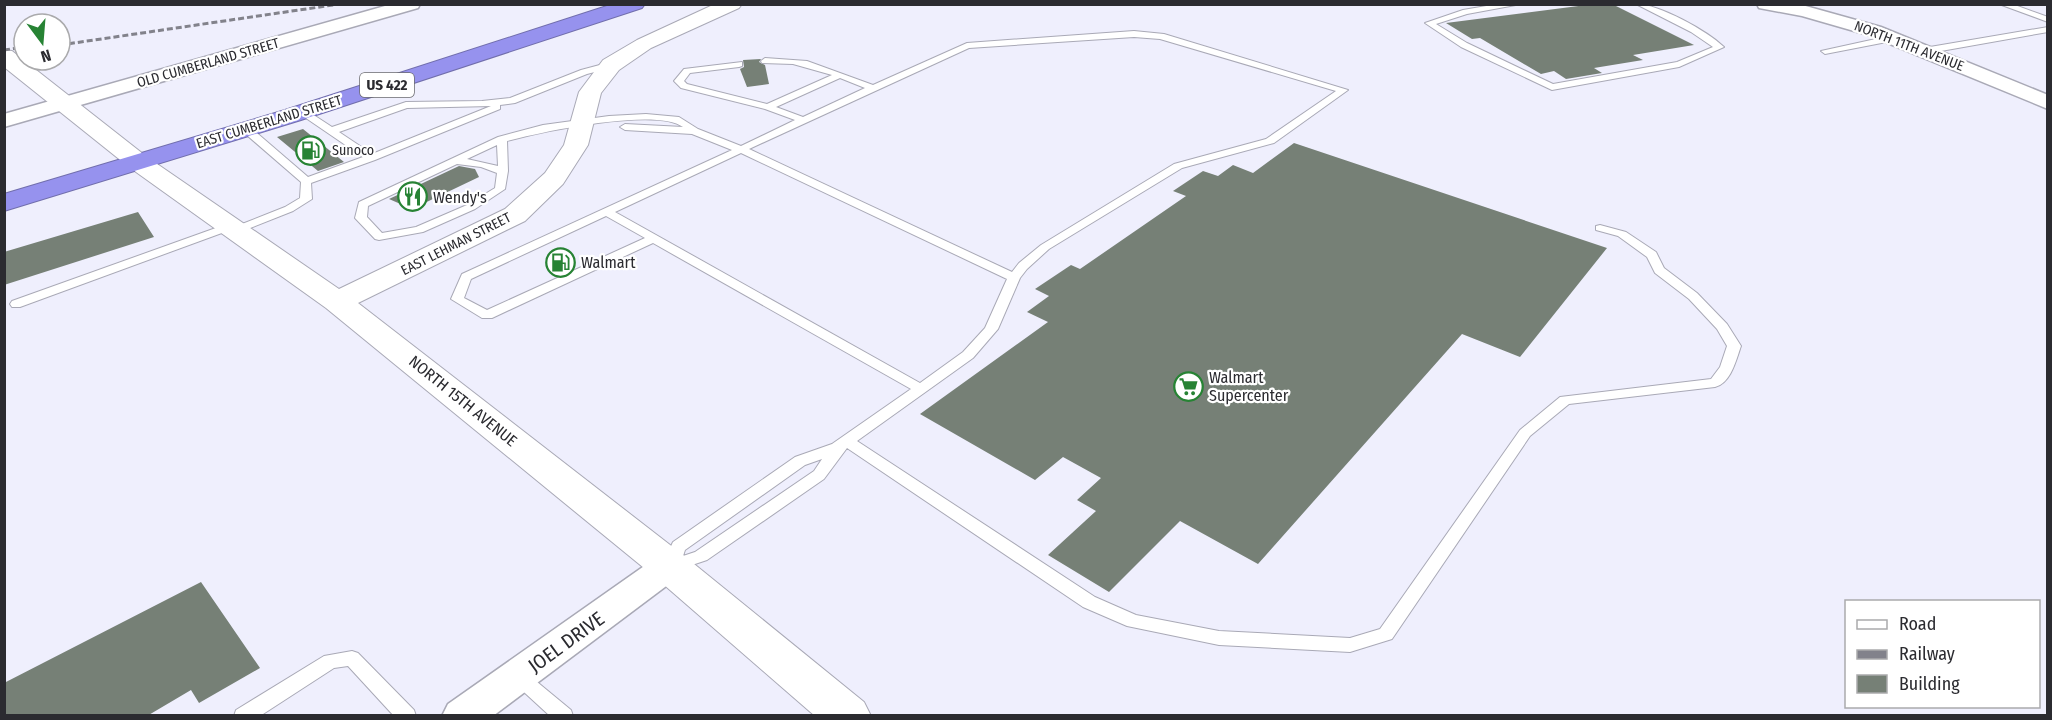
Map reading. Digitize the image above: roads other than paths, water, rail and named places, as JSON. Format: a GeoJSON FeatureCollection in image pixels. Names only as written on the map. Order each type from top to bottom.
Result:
{"type":"FeatureCollection","features":[{"type":"Feature","properties":{"kind":"highway","name":"EAST CUMBERLAND STREET"},"geometry":{"type":"LineString","coordinates":[[4,202],[303,112],[635,4]]}},
{"type":"Feature","properties":{"kind":"main road","name":"EAST LEHMAN STREET"},"geometry":{"type":"LineString","coordinates":[[338,301],[420,264],[514,214],[554,178],[576,145],[590,92],[611,65],[644,44],[732,4]]}},
{"type":"Feature","properties":{"kind":"main road","name":"NORTH 15TH AVENUE"},"geometry":{"type":"LineString","coordinates":[[4,56],[138,162],[338,301],[669,566],[848,716]]}},
{"type":"Feature","properties":{"kind":"street","name":"OLD CUMBERLAND STREET"},"geometry":{"type":"LineString","coordinates":[[4,121],[412,4]]}},
{"type":"Feature","properties":{"kind":"street","name":"NORTH 11TH AVENUE"},"geometry":{"type":"LineString","coordinates":[[1765,4],[1831,17],[1894,38],[2048,103]]}},
{"type":"Feature","properties":{"kind":"street","name":"JOEL DRIVE"},"geometry":{"type":"LineString","coordinates":[[462,716],[519,677],[669,566]]}},
{"type":"Feature","properties":{"kind":"lane"},"geometry":{"type":"LineString","coordinates":[[1517,4],[1466,12],[1429,23],[1464,45],[1552,87],[1679,64],[1720,47],[1694,30],[1640,4]]}},
{"type":"Feature","properties":{"kind":"lane"},"geometry":{"type":"LineString","coordinates":[[2003,4],[2048,20]]}},
{"type":"Feature","properties":{"kind":"lane"},"geometry":{"type":"LineString","coordinates":[[1924,51],[2044,31]]}},
{"type":"Feature","properties":{"kind":"lane"},"geometry":{"type":"LineString","coordinates":[[653,238],[487,315],[457,299],[466,277],[967,46],[1134,34],[1161,36],[1343,90],[1270,141],[1191,161],[1148,183],[1045,247],[1023,266],[1014,278],[991,329],[968,355],[841,445],[800,461],[781,474],[680,546],[669,566]]}},
{"type":"Feature","properties":{"kind":"lane"},"geometry":{"type":"LineString","coordinates":[[1825,51],[1894,38]]}},
{"type":"Feature","properties":{"kind":"lane"},"geometry":{"type":"LineString","coordinates":[[765,61],[796,60],[873,88]]}},
{"type":"Feature","properties":{"kind":"lane"},"geometry":{"type":"LineString","coordinates":[[739,64],[687,71],[679,81],[687,86],[768,107],[803,120]]}},
{"type":"Feature","properties":{"kind":"lane"},"geometry":{"type":"LineString","coordinates":[[306,181],[371,158],[584,72],[611,65]]}},
{"type":"Feature","properties":{"kind":"lane"},"geometry":{"type":"LineString","coordinates":[[768,107],[839,75]]}},
{"type":"Feature","properties":{"kind":"lane"},"geometry":{"type":"LineString","coordinates":[[331,130],[406,105],[482,104],[512,100]]}},
{"type":"Feature","properties":{"kind":"lane"},"geometry":{"type":"LineString","coordinates":[[303,112],[371,158]]}},
{"type":"Feature","properties":{"kind":"lane"},"geometry":{"type":"LineString","coordinates":[[502,139],[503,171],[500,189],[471,207],[419,230],[379,237],[361,218],[363,204],[502,139],[543,128],[582,124],[694,131],[740,149],[1014,278]]}},
{"type":"Feature","properties":{"kind":"lane"},"geometry":{"type":"LineString","coordinates":[[16,304],[290,209],[306,199],[306,181],[246,129]]}},
{"type":"Feature","properties":{"kind":"lane"},"geometry":{"type":"LineString","coordinates":[[454,161],[483,164],[503,171]]}},
{"type":"Feature","properties":{"kind":"lane"},"geometry":{"type":"LineString","coordinates":[[606,212],[921,389]]}},
{"type":"Feature","properties":{"kind":"lane"},"geometry":{"type":"LineString","coordinates":[[841,445],[1089,602],[1132,621],[1219,638],[1350,645],[1386,634],[1525,433],[1565,400],[1715,383],[1727,368],[1734,346],[1722,327],[1693,296],[1659,270],[1652,255],[1622,234],[1600,228]]}},
{"type":"Feature","properties":{"kind":"lane"},"geometry":{"type":"LineString","coordinates":[[669,566],[701,556],[819,475],[841,445]]}},
{"type":"Feature","properties":{"kind":"lane"},"geometry":{"type":"LineString","coordinates":[[243,716],[330,661],[352,658],[407,716]]}},
{"type":"Feature","properties":{"kind":"lane"},"geometry":{"type":"LineString","coordinates":[[519,677],[564,716]]}},
{"type":"Feature","properties":{"kind":"railway"},"geometry":{"type":"LineString","coordinates":[[72,43],[340,4]]}},
{"type":"Feature","properties":{"kind":"railway"},"geometry":{"type":"LineString","coordinates":[[4,50],[12,49]]}},
{"type":"Feature","properties":{"kind":"place","name":"Sunoco"},"geometry":{"type":"Point","coordinates":[311,150]}},
{"type":"Feature","properties":{"kind":"place","name":"Wendy's"},"geometry":{"type":"Point","coordinates":[412,197]}},
{"type":"Feature","properties":{"kind":"place","name":"Walmart"},"geometry":{"type":"Point","coordinates":[560,262]}},
{"type":"Feature","properties":{"kind":"place","name":"Walmart Supercenter"},"geometry":{"type":"Point","coordinates":[1188,386]}}]}
